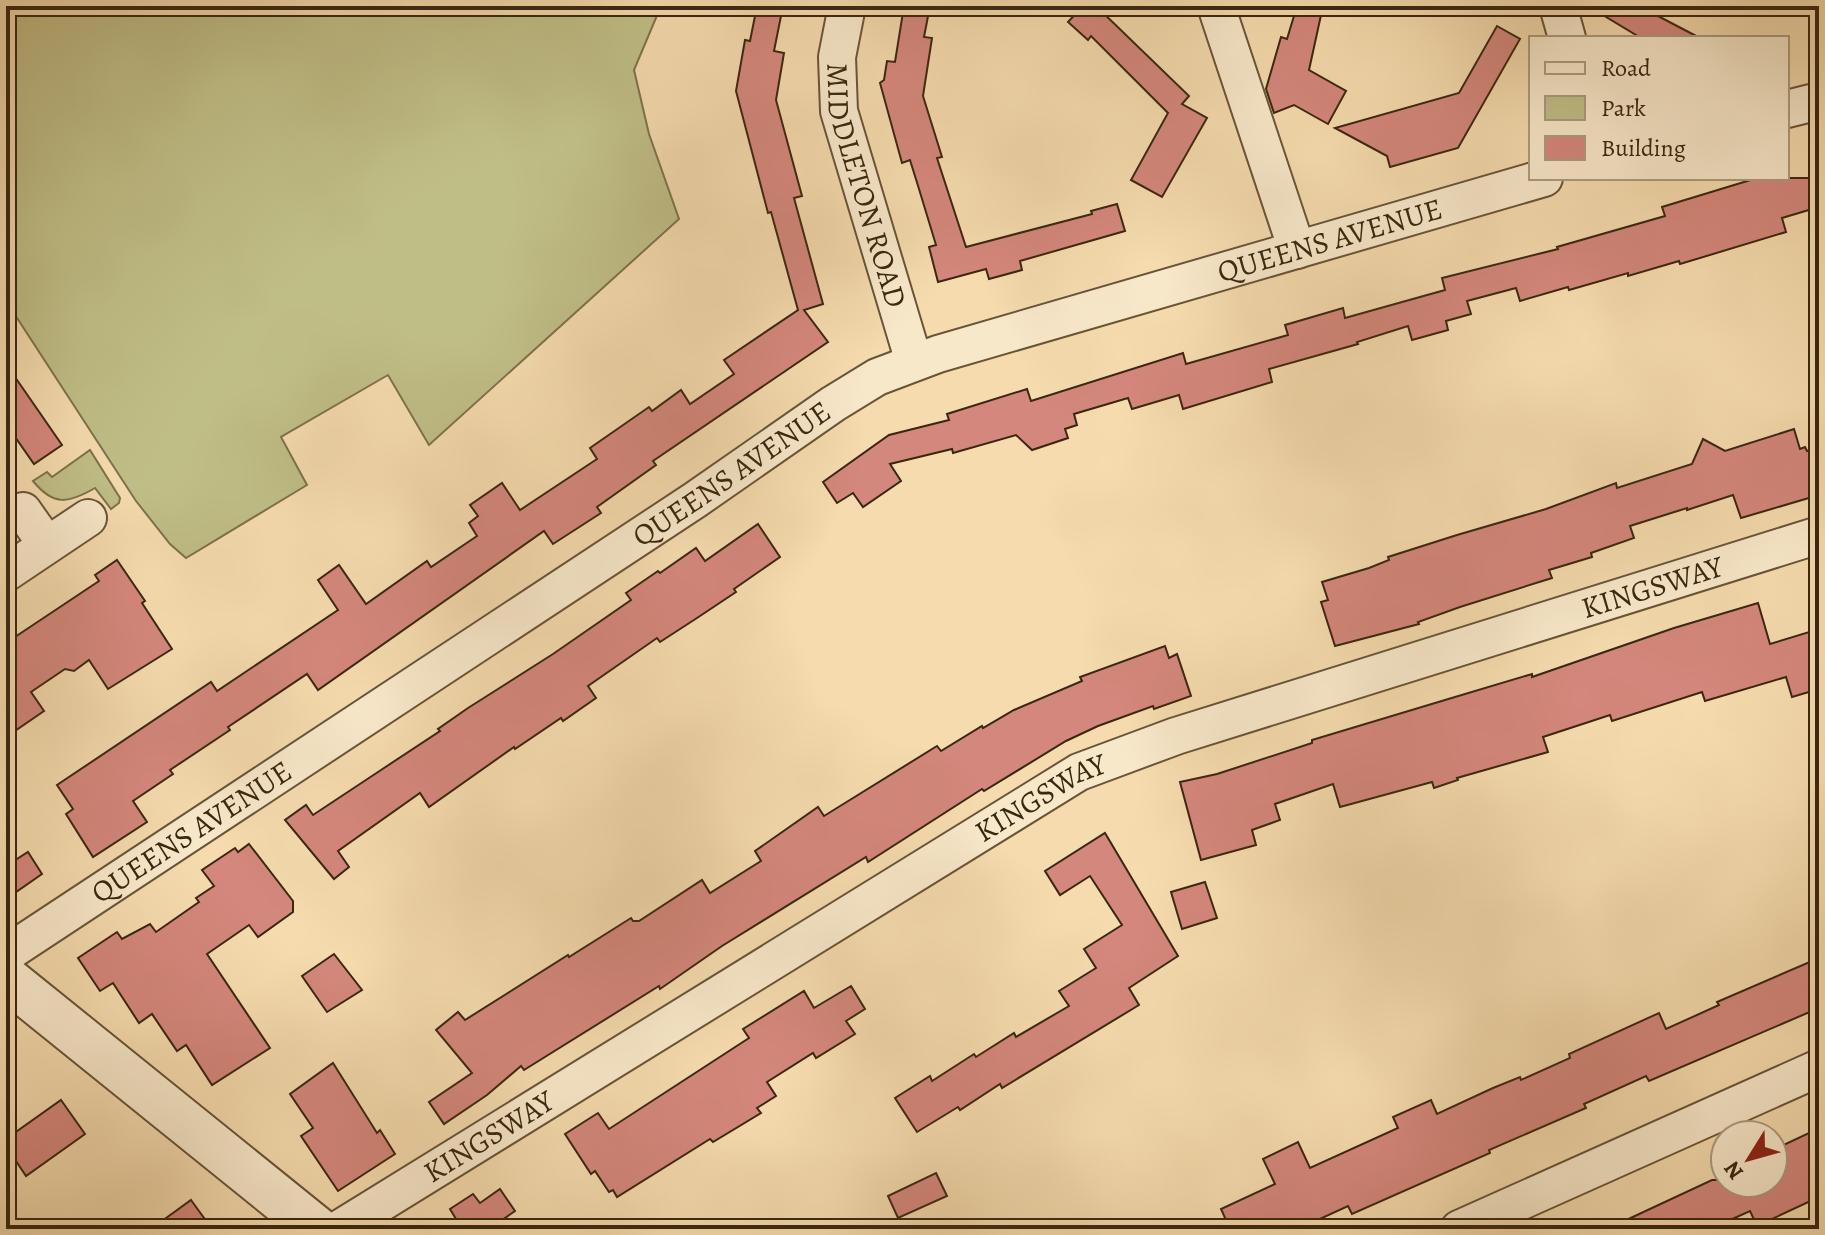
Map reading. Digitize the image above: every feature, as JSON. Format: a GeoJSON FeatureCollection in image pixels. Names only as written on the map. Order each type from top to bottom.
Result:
{"type":"FeatureCollection","features":[{"type":"Feature","properties":{"kind":"street","name":"MIDDLETON ROAD"},"geometry":{"type":"LineString","coordinates":[[847,6],[837,57],[839,111],[914,362]]}},
{"type":"Feature","properties":{"kind":"street"},"geometry":{"type":"LineString","coordinates":[[1216,6],[1297,250]]}},
{"type":"Feature","properties":{"kind":"street"},"geometry":{"type":"LineString","coordinates":[[1558,6],[1566,36]]}},
{"type":"Feature","properties":{"kind":"street"},"geometry":{"type":"LineString","coordinates":[[1789,108],[1819,101]]}},
{"type":"Feature","properties":{"kind":"street","name":"QUEENS AVENUE"},"geometry":{"type":"LineString","coordinates":[[6,954],[877,377],[914,362],[1537,180]]}},
{"type":"Feature","properties":{"kind":"street"},"geometry":{"type":"LineString","coordinates":[[23,511],[47,545]]}},
{"type":"Feature","properties":{"kind":"street"},"geometry":{"type":"LineString","coordinates":[[6,573],[88,518]]}},
{"type":"Feature","properties":{"kind":"street","name":"KINGSWAY"},"geometry":{"type":"LineString","coordinates":[[339,1229],[1079,772],[1176,736],[1819,535]]}},
{"type":"Feature","properties":{"kind":"street"},"geometry":{"type":"LineString","coordinates":[[6,978],[317,1229]]}},
{"type":"Feature","properties":{"kind":"street"},"geometry":{"type":"LineString","coordinates":[[1459,1229],[1819,1068]]}},
{"type":"Feature","properties":{"kind":"green space"},"geometry":{"type":"Polygon","coordinates":[[[6,6],[661,6],[634,70],[649,134],[679,219],[429,445],[388,375],[281,437],[307,485],[186,558],[170,544],[136,501],[6,301],[6,6]]]}},
{"type":"Feature","properties":{"kind":"green space"},"geometry":{"type":"Polygon","coordinates":[[[90,450],[120,498],[111,509],[95,488],[62,500],[48,495],[33,481],[47,472],[52,477],[90,450]]]}},
{"type":"Feature","properties":{"kind":"building"},"geometry":{"type":"Polygon","coordinates":[[[757,6],[783,6],[774,51],[784,53],[776,100],[802,196],[794,198],[823,304],[804,310],[828,342],[653,461],[656,465],[597,507],[601,513],[553,544],[544,531],[318,690],[307,674],[228,727],[230,730],[170,770],[173,774],[133,801],[147,822],[93,857],[66,814],[73,809],[57,785],[211,682],[217,691],[338,610],[318,580],[339,565],[366,604],[427,561],[431,567],[477,536],[469,523],[478,516],[470,505],[502,483],[520,510],[597,459],[590,448],[649,407],[652,411],[681,390],[690,404],[734,374],[724,360],[798,310],[771,212],[768,213],[736,91],[745,40],[750,41],[757,6]]]}},
{"type":"Feature","properties":{"kind":"building"},"geometry":{"type":"Polygon","coordinates":[[[904,6],[930,6],[924,37],[932,38],[923,96],[942,157],[937,158],[966,247],[1092,214],[1091,211],[1117,204],[1125,231],[1020,261],[1022,270],[989,279],[986,269],[938,282],[929,247],[936,245],[910,160],[902,163],[880,83],[884,80],[887,61],[895,62],[904,6]]]}},
{"type":"Feature","properties":{"kind":"building"},"geometry":{"type":"Polygon","coordinates":[[[1083,6],[1096,6],[1189,96],[1182,104],[1207,118],[1162,197],[1131,180],[1168,113],[1091,36],[1088,40],[1068,22],[1083,6]]]}},
{"type":"Feature","properties":{"kind":"building"},"geometry":{"type":"Polygon","coordinates":[[[1297,6],[1323,6],[1309,70],[1346,91],[1328,124],[1294,105],[1274,113],[1266,89],[1281,37],[1287,39],[1297,6]]]}},
{"type":"Feature","properties":{"kind":"building"},"geometry":{"type":"Polygon","coordinates":[[[1588,6],[1639,6],[1696,36],[1638,36],[1588,6]]]}},
{"type":"Feature","properties":{"kind":"building"},"geometry":{"type":"Polygon","coordinates":[[[1497,26],[1520,39],[1458,148],[1390,167],[1387,156],[1335,128],[1459,93],[1497,26]]]}},
{"type":"Feature","properties":{"kind":"building"},"geometry":{"type":"Polygon","coordinates":[[[1819,178],[1819,207],[1782,218],[1786,232],[1680,264],[1679,261],[1520,301],[1516,288],[1467,301],[1471,314],[1446,321],[1448,330],[1412,340],[1408,326],[1358,344],[1269,369],[1272,382],[1183,409],[1179,395],[1132,409],[1128,398],[1074,414],[1077,425],[1065,429],[1068,438],[1032,450],[1016,435],[953,453],[952,449],[890,464],[901,481],[863,507],[853,493],[837,503],[823,482],[889,435],[949,420],[947,414],[1027,389],[1031,401],[1183,353],[1186,364],[1288,335],[1285,325],[1343,308],[1345,318],[1445,290],[1442,278],[1558,249],[1665,216],[1662,207],[1750,180],[1819,178]]]}},
{"type":"Feature","properties":{"kind":"building"},"geometry":{"type":"Polygon","coordinates":[[[6,364],[62,445],[34,464],[6,424],[6,364]]]}},
{"type":"Feature","properties":{"kind":"building"},"geometry":{"type":"Polygon","coordinates":[[[1794,429],[1800,449],[1805,447],[1807,451],[1819,447],[1819,495],[1741,518],[1733,495],[1687,508],[1630,526],[1634,538],[1591,553],[1592,557],[1549,570],[1552,578],[1460,607],[1419,624],[1335,646],[1321,602],[1328,600],[1322,582],[1369,568],[1389,560],[1388,557],[1546,509],[1616,483],[1617,488],[1692,464],[1703,439],[1725,451],[1794,429]]]}},
{"type":"Feature","properties":{"kind":"building"},"geometry":{"type":"Polygon","coordinates":[[[758,524],[780,557],[734,589],[736,592],[660,642],[657,638],[588,686],[596,698],[563,721],[561,718],[514,747],[429,807],[420,793],[338,851],[349,867],[334,879],[285,820],[306,805],[313,815],[440,731],[438,729],[468,708],[631,600],[626,593],[658,571],[660,573],[696,548],[705,561],[758,524]]]}},
{"type":"Feature","properties":{"kind":"building"},"geometry":{"type":"Polygon","coordinates":[[[117,560],[172,649],[108,689],[89,660],[74,671],[65,669],[31,692],[44,711],[6,737],[6,643],[99,581],[95,575],[117,560]]]}},
{"type":"Feature","properties":{"kind":"building"},"geometry":{"type":"Polygon","coordinates":[[[1758,603],[1770,644],[1819,629],[1819,689],[1792,697],[1786,677],[1705,701],[1702,692],[1612,721],[1610,715],[1543,737],[1548,752],[1457,778],[1434,788],[1432,782],[1340,807],[1333,784],[1275,804],[1280,820],[1252,830],[1256,845],[1201,860],[1180,782],[1217,774],[1312,743],[1312,740],[1532,674],[1532,677],[1758,603]]]}},
{"type":"Feature","properties":{"kind":"building"},"geometry":{"type":"Polygon","coordinates":[[[1165,646],[1169,658],[1177,654],[1191,696],[1098,726],[1066,741],[984,791],[982,789],[868,862],[866,857],[722,946],[660,989],[659,986],[524,1070],[521,1066],[487,1095],[444,1124],[429,1102],[472,1073],[436,1030],[458,1012],[465,1020],[568,955],[631,918],[639,921],[702,880],[710,893],[761,861],[755,851],[818,807],[824,816],[937,746],[941,751],[1014,710],[1082,681],[1080,677],[1165,646]]]}},
{"type":"Feature","properties":{"kind":"building"},"geometry":{"type":"Polygon","coordinates":[[[1105,833],[1178,956],[1129,988],[1139,1005],[1002,1088],[1000,1084],[960,1110],[958,1107],[917,1132],[895,1098],[930,1076],[932,1081],[974,1054],[976,1057],[1014,1033],[1016,1037],[1069,1006],[1059,991],[1096,968],[1084,949],[1122,925],[1090,876],[1060,895],[1045,871],[1105,833]]]}},
{"type":"Feature","properties":{"kind":"building"},"geometry":{"type":"Polygon","coordinates":[[[249,844],[293,901],[293,912],[258,937],[249,925],[207,954],[270,1048],[212,1085],[186,1045],[177,1051],[152,1014],[139,1023],[113,983],[100,991],[78,958],[117,932],[122,939],[150,924],[156,932],[199,902],[196,898],[214,886],[202,870],[235,848],[238,852],[249,844]]]}},
{"type":"Feature","properties":{"kind":"building"},"geometry":{"type":"Polygon","coordinates":[[[28,852],[42,874],[6,899],[6,866],[28,852]]]}},
{"type":"Feature","properties":{"kind":"building"},"geometry":{"type":"Polygon","coordinates":[[[1205,882],[1217,918],[1182,929],[1171,892],[1205,882]]]}},
{"type":"Feature","properties":{"kind":"building"},"geometry":{"type":"Polygon","coordinates":[[[334,954],[362,990],[327,1012],[302,976],[334,954]]]}},
{"type":"Feature","properties":{"kind":"building"},"geometry":{"type":"Polygon","coordinates":[[[1819,958],[1819,1008],[1649,1081],[1646,1076],[1584,1104],[1586,1108],[1352,1214],[1348,1206],[1298,1229],[1230,1229],[1221,1209],[1275,1184],[1263,1159],[1298,1142],[1310,1168],[1398,1128],[1393,1117],[1431,1100],[1437,1114],[1570,1058],[1569,1054],[1659,1013],[1666,1029],[1719,1005],[1717,1002],[1819,958]]]}},
{"type":"Feature","properties":{"kind":"building"},"geometry":{"type":"Polygon","coordinates":[[[851,986],[865,1009],[846,1021],[855,1034],[816,1058],[813,1053],[767,1082],[776,1096],[757,1108],[761,1113],[713,1142],[710,1139],[617,1197],[613,1190],[609,1192],[595,1171],[591,1174],[565,1134],[598,1113],[609,1129],[749,1038],[743,1029],[804,991],[814,1008],[851,986]]]}},
{"type":"Feature","properties":{"kind":"building"},"geometry":{"type":"Polygon","coordinates":[[[333,1063],[377,1133],[380,1130],[395,1154],[338,1191],[301,1136],[313,1128],[290,1094],[333,1063]]]}},
{"type":"Feature","properties":{"kind":"building"},"geometry":{"type":"Polygon","coordinates":[[[61,1100],[85,1134],[26,1176],[6,1146],[6,1139],[61,1100]]]}},
{"type":"Feature","properties":{"kind":"building"},"geometry":{"type":"Polygon","coordinates":[[[1811,1132],[1819,1150],[1819,1197],[1757,1226],[1750,1211],[1710,1229],[1607,1229],[1709,1181],[1709,1199],[1789,1199],[1789,1142],[1811,1132]]]}},
{"type":"Feature","properties":{"kind":"building"},"geometry":{"type":"Polygon","coordinates":[[[936,1173],[947,1196],[898,1218],[888,1196],[936,1173]]]}},
{"type":"Feature","properties":{"kind":"building"},"geometry":{"type":"Polygon","coordinates":[[[500,1189],[515,1211],[495,1225],[497,1229],[442,1229],[456,1219],[450,1209],[473,1194],[480,1203],[500,1189]]]}},
{"type":"Feature","properties":{"kind":"building"},"geometry":{"type":"Polygon","coordinates":[[[191,1200],[212,1229],[151,1229],[191,1200]]]}}]}
